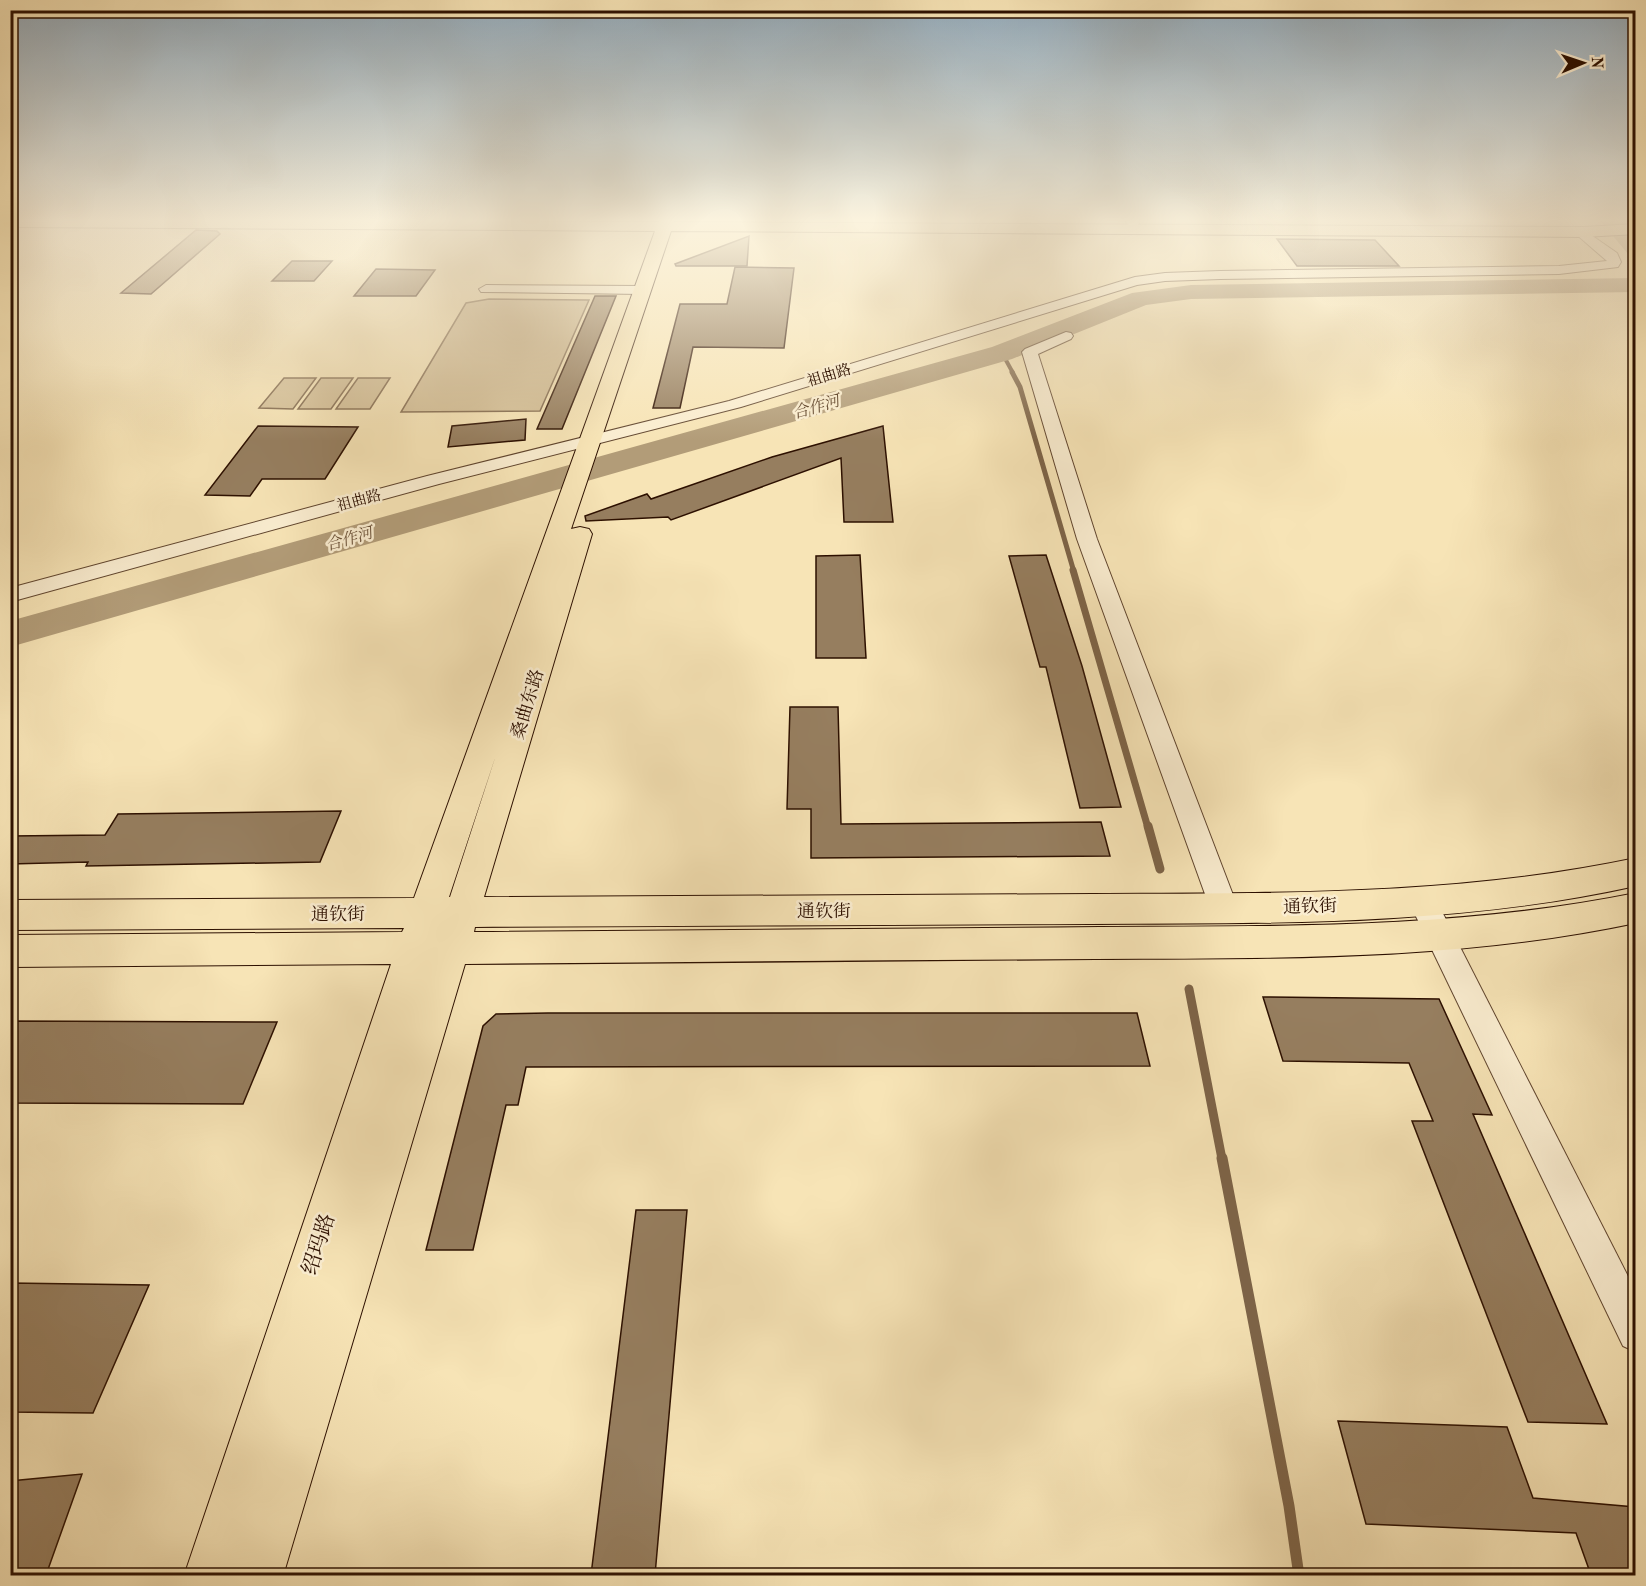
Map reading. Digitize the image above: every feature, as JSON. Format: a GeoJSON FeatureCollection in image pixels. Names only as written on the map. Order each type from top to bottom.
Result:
{"type":"FeatureCollection","features":[{"type":"Feature","properties":{"kind":"main road"},"geometry":{"type":"LineString","coordinates":[[599,445],[642,293]]}},
{"type":"Feature","properties":{"kind":"main road"},"geometry":{"type":"LineString","coordinates":[[626,392],[654,293]]}},
{"type":"Feature","properties":{"kind":"main road"},"geometry":{"type":"LineString","coordinates":[[599,445],[619,414]]}},
{"type":"Feature","properties":{"kind":"main road","name":"桑曲东路"},"geometry":{"type":"LineString","coordinates":[[438,931],[599,445]]}},
{"type":"Feature","properties":{"kind":"main road","name":"通钦街"},"geometry":{"type":"LineString","coordinates":[[10,915],[438,931],[1423,902],[1589,884],[1635,872]]}},
{"type":"Feature","properties":{"kind":"main road"},"geometry":{"type":"LineString","coordinates":[[10,951],[438,931],[1227,942],[1442,936],[1596,917],[1635,908]]}},
{"type":"Feature","properties":{"kind":"main road","name":"绍玛路"},"geometry":{"type":"LineString","coordinates":[[211,1575],[438,931]]}},
{"type":"Feature","properties":{"kind":"main road","name":"绍玛路"},"geometry":{"type":"LineString","coordinates":[[256,1575],[438,931]]}},
{"type":"Feature","properties":{"kind":"street","name":"祖曲路"},"geometry":{"type":"LineString","coordinates":[[10,595],[433,480],[599,445],[1096,293]]}},
{"type":"Feature","properties":{"kind":"street"},"geometry":{"type":"LineString","coordinates":[[1066,336],[1030,352],[1088,539],[1224,908]]}},
{"type":"Feature","properties":{"kind":"street"},"geometry":{"type":"LineString","coordinates":[[1423,902],[1442,936],[1635,1333]]}},
{"type":"Feature","properties":{"kind":"shaded area"},"geometry":{"type":"Polygon","coordinates":[[[489,299],[589,300],[540,411],[401,412],[466,303],[489,299]]]}},
{"type":"Feature","properties":{"kind":"shaded area"},"geometry":{"type":"Polygon","coordinates":[[[284,378],[316,378],[293,409],[259,408],[284,378]]]}},
{"type":"Feature","properties":{"kind":"shaded area"},"geometry":{"type":"Polygon","coordinates":[[[321,378],[353,378],[331,409],[298,409],[321,378]]]}},
{"type":"Feature","properties":{"kind":"shaded area"},"geometry":{"type":"Polygon","coordinates":[[[358,378],[390,378],[370,409],[336,409],[358,378]]]}},
{"type":"Feature","properties":{"kind":"building"},"geometry":{"type":"Polygon","coordinates":[[[356,293],[418,293],[416,296],[354,296],[356,293]]]}},
{"type":"Feature","properties":{"kind":"building"},"geometry":{"type":"Polygon","coordinates":[[[729,293],[791,293],[784,348],[693,347],[680,408],[653,408],[680,304],[727,304],[729,293]]]}},
{"type":"Feature","properties":{"kind":"building"},"geometry":{"type":"Polygon","coordinates":[[[595,296],[616,296],[562,429],[537,429],[595,296]]]}},
{"type":"Feature","properties":{"kind":"building"},"geometry":{"type":"Polygon","coordinates":[[[526,419],[525,440],[448,447],[452,426],[526,419]]]}},
{"type":"Feature","properties":{"kind":"building"},"geometry":{"type":"Polygon","coordinates":[[[258,426],[358,427],[325,479],[262,479],[250,496],[205,495],[258,426]]]}},
{"type":"Feature","properties":{"kind":"building"},"geometry":{"type":"Polygon","coordinates":[[[883,426],[893,522],[844,522],[841,458],[671,520],[668,517],[586,521],[585,516],[647,494],[651,499],[772,457],[883,426]]]}},
{"type":"Feature","properties":{"kind":"building"},"geometry":{"type":"Polygon","coordinates":[[[860,555],[866,658],[816,658],[816,556],[860,555]]]}},
{"type":"Feature","properties":{"kind":"building"},"geometry":{"type":"Polygon","coordinates":[[[1046,555],[1082,666],[1121,807],[1080,808],[1046,667],[1040,667],[1009,556],[1046,555]]]}},
{"type":"Feature","properties":{"kind":"building"},"geometry":{"type":"Polygon","coordinates":[[[790,707],[838,707],[841,824],[1101,822],[1110,856],[811,858],[811,809],[787,809],[790,707]]]}},
{"type":"Feature","properties":{"kind":"building"},"geometry":{"type":"Polygon","coordinates":[[[341,811],[320,862],[86,866],[88,862],[10,864],[10,836],[105,835],[118,814],[341,811]]]}},
{"type":"Feature","properties":{"kind":"building"},"geometry":{"type":"Polygon","coordinates":[[[1263,997],[1439,999],[1492,1115],[1473,1114],[1607,1424],[1528,1422],[1412,1121],[1433,1121],[1409,1063],[1283,1061],[1263,997]]]}},
{"type":"Feature","properties":{"kind":"building"},"geometry":{"type":"Polygon","coordinates":[[[1137,1013],[1150,1066],[526,1067],[518,1105],[506,1105],[473,1250],[426,1250],[483,1026],[496,1014],[1137,1013]]]}},
{"type":"Feature","properties":{"kind":"building"},"geometry":{"type":"Polygon","coordinates":[[[10,1021],[277,1022],[243,1104],[10,1103],[10,1021]]]}},
{"type":"Feature","properties":{"kind":"building"},"geometry":{"type":"Polygon","coordinates":[[[636,1210],[687,1210],[655,1575],[591,1575],[636,1210]]]}},
{"type":"Feature","properties":{"kind":"building"},"geometry":{"type":"Polygon","coordinates":[[[10,1283],[149,1285],[93,1413],[10,1412],[10,1283]]]}},
{"type":"Feature","properties":{"kind":"building"},"geometry":{"type":"Polygon","coordinates":[[[1338,1421],[1507,1427],[1533,1498],[1635,1507],[1635,1575],[1591,1575],[1576,1533],[1366,1524],[1338,1421]]]}},
{"type":"Feature","properties":{"kind":"building"},"geometry":{"type":"Polygon","coordinates":[[[82,1474],[46,1575],[10,1575],[10,1481],[82,1474]]]}},
{"type":"Feature","properties":{"kind":"waterway","name":"合作河"},"geometry":{"type":"LineString","coordinates":[[10,634],[1002,353],[1141,298],[1183,293]]}},
{"type":"Feature","properties":{"kind":"waterway"},"geometry":{"type":"LineString","coordinates":[[1002,353],[1013,373]]}},
{"type":"Feature","properties":{"kind":"waterway"},"geometry":{"type":"LineString","coordinates":[[1012,372],[1020,387],[1074,572]]}},
{"type":"Feature","properties":{"kind":"waterway"},"geometry":{"type":"LineString","coordinates":[[1073,570],[1148,828]]}},
{"type":"Feature","properties":{"kind":"waterway"},"geometry":{"type":"LineString","coordinates":[[1148,826],[1160,869]]}},
{"type":"Feature","properties":{"kind":"waterway"},"geometry":{"type":"LineString","coordinates":[[1189,989],[1222,1159]]}},
{"type":"Feature","properties":{"kind":"waterway"},"geometry":{"type":"LineString","coordinates":[[1222,1158],[1289,1506],[1299,1576]]}}]}
